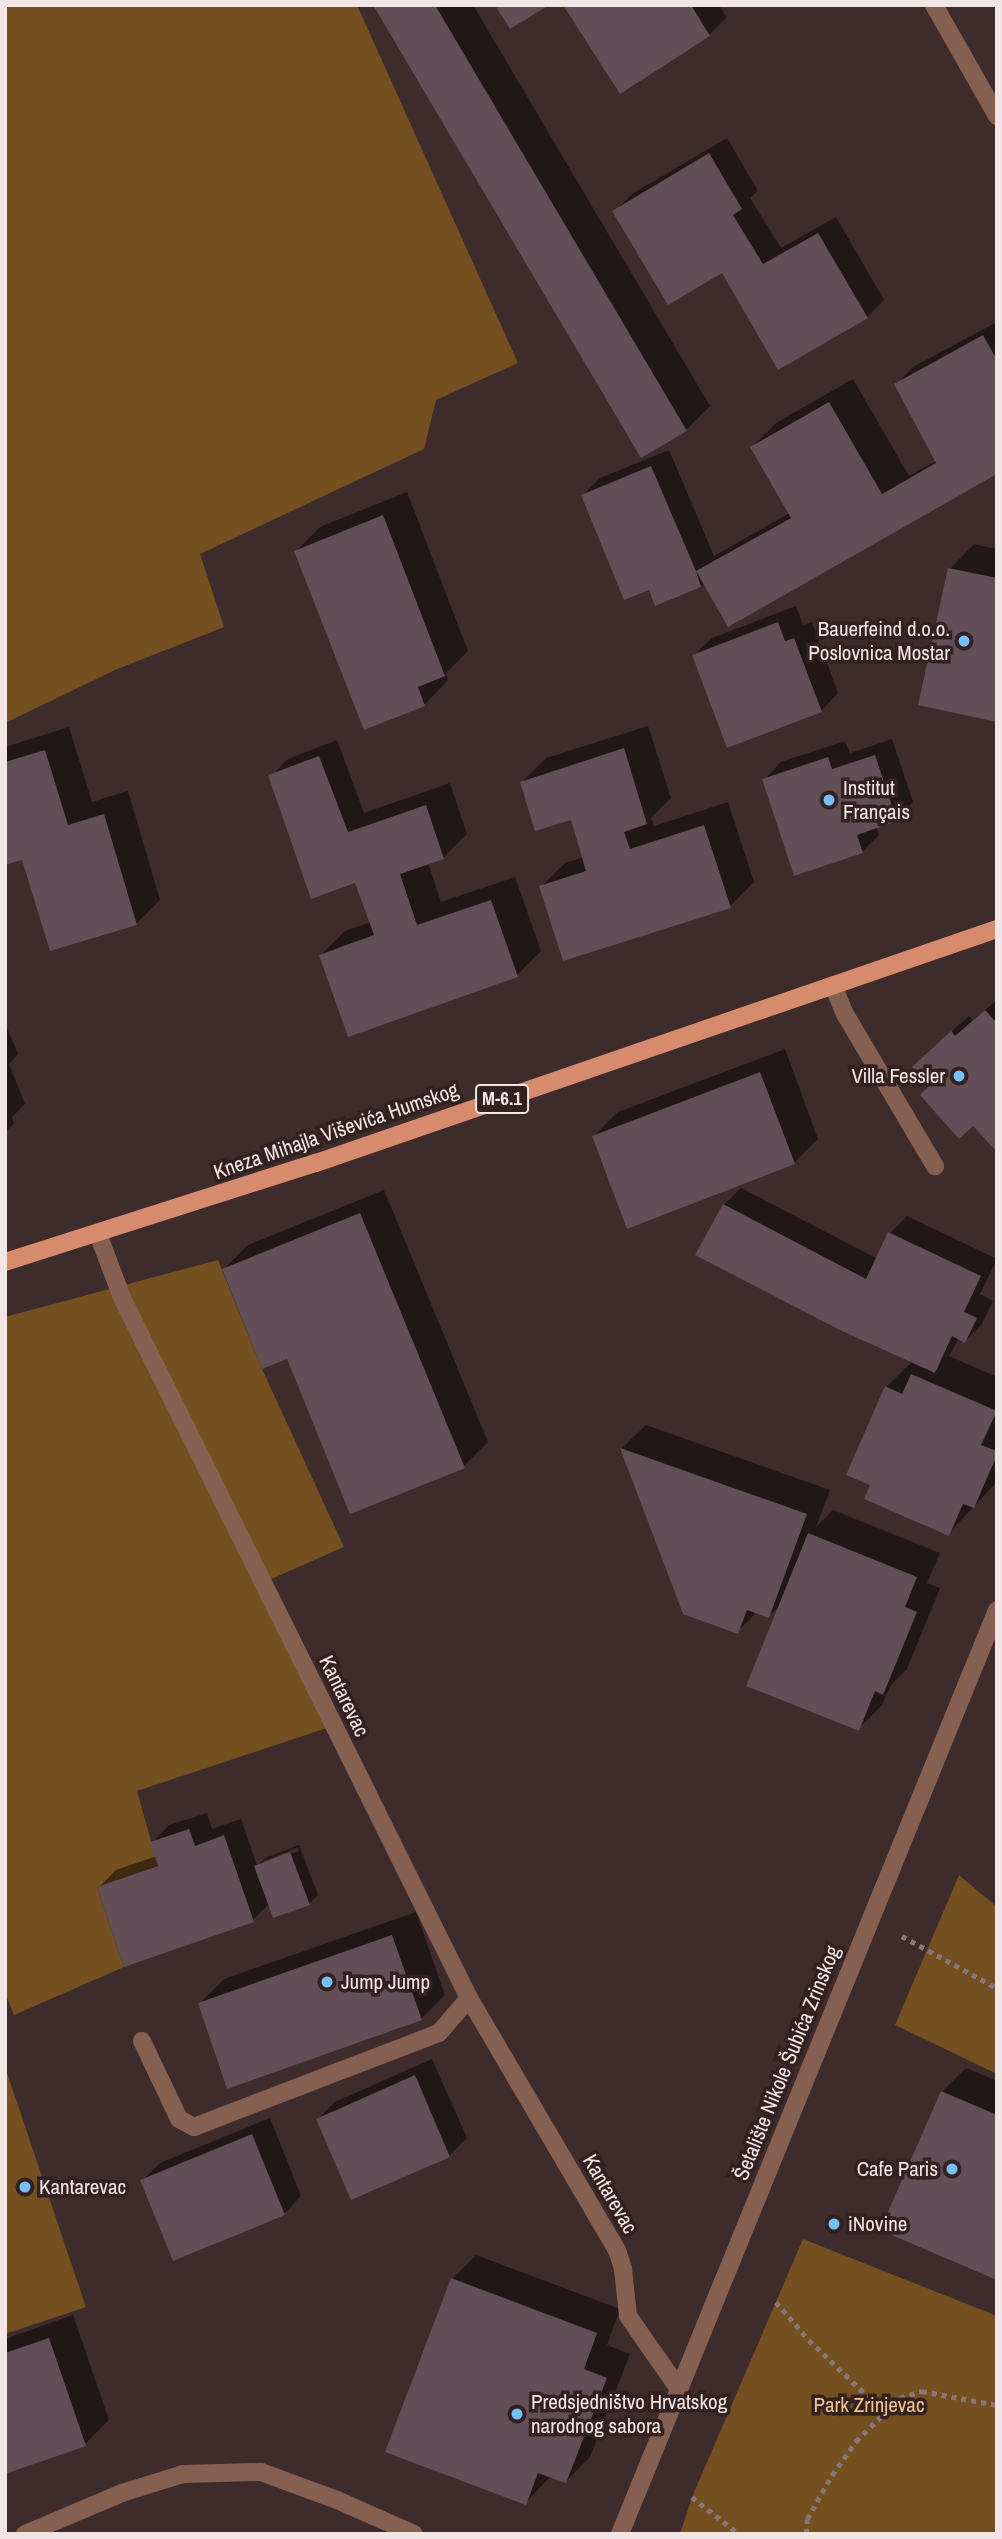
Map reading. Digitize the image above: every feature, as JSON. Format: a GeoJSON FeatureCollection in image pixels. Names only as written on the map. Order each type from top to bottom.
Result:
{"type":"FeatureCollection","features":[{"type":"Feature","properties":{"kind":"main road","name":"Kneza Mihajla Viševića Humskog"},"geometry":{"type":"LineString","coordinates":[[5,1262],[316,1163],[997,929]]}},
{"type":"Feature","properties":{"kind":"street"},"geometry":{"type":"LineString","coordinates":[[934,5],[997,116]]}},
{"type":"Feature","properties":{"kind":"street"},"geometry":{"type":"LineString","coordinates":[[833,985],[845,1014],[935,1166]]}},
{"type":"Feature","properties":{"kind":"street","name":"Kantarevac"},"geometry":{"type":"LineString","coordinates":[[98,1234],[123,1300],[469,1998],[617,2250],[623,2269],[628,2316],[679,2389]]}},
{"type":"Feature","properties":{"kind":"street","name":"Šetalište Nikole Šubića Zrinskog"},"geometry":{"type":"LineString","coordinates":[[620,2534],[997,1610]]}},
{"type":"Feature","properties":{"kind":"street"},"geometry":{"type":"LineString","coordinates":[[142,2041],[179,2119],[194,2127],[439,2033],[469,1998]]}},
{"type":"Feature","properties":{"kind":"street"},"geometry":{"type":"LineString","coordinates":[[25,2534],[122,2493],[183,2474],[261,2472],[337,2500],[414,2534]]}},
{"type":"Feature","properties":{"kind":"path"},"geometry":{"type":"LineString","coordinates":[[870,1920],[997,1988]]}},
{"type":"Feature","properties":{"kind":"path"},"geometry":{"type":"LineString","coordinates":[[776,2302],[809,2340],[884,2412]]}},
{"type":"Feature","properties":{"kind":"path"},"geometry":{"type":"LineString","coordinates":[[806,2534],[807,2519],[832,2475],[856,2441],[900,2398],[922,2390],[997,2405]]}},
{"type":"Feature","properties":{"kind":"path"},"geometry":{"type":"LineString","coordinates":[[692,2497],[738,2534]]}},
{"type":"Feature","properties":{"kind":"green space"},"geometry":{"type":"Polygon","coordinates":[[[5,5],[357,5],[518,363],[436,400],[424,449],[200,554],[224,627],[115,670],[5,723],[5,5]]]}},
{"type":"Feature","properties":{"kind":"green space"},"geometry":{"type":"Polygon","coordinates":[[[218,1260],[262,1369],[344,1547],[262,1583],[333,1726],[137,1791],[158,1866],[97,1887],[124,1967],[14,2015],[5,1993],[5,1317],[218,1260]]]}},
{"type":"Feature","properties":{"kind":"green space"},"geometry":{"type":"Polygon","coordinates":[[[959,1875],[997,1907],[997,2074],[895,2025],[959,1875]]]}},
{"type":"Feature","properties":{"kind":"green space","name":"Kantarevac"},"geometry":{"type":"Polygon","coordinates":[[[5,2067],[86,2307],[5,2334],[5,2067]]]}},
{"type":"Feature","properties":{"kind":"green space","name":"Park Zrinjevac"},"geometry":{"type":"Polygon","coordinates":[[[803,2239],[997,2316],[997,2534],[680,2534],[692,2497],[803,2239]]]}},
{"type":"Feature","properties":{"kind":"building"},"geometry":{"type":"Polygon","coordinates":[[[373,5],[435,5],[687,431],[641,458],[373,5]]]}},
{"type":"Feature","properties":{"kind":"building"},"geometry":{"type":"Polygon","coordinates":[[[495,5],[549,5],[510,29],[495,5]]]}},
{"type":"Feature","properties":{"kind":"building"},"geometry":{"type":"Polygon","coordinates":[[[563,5],[691,5],[710,36],[620,94],[563,5]]]}},
{"type":"Feature","properties":{"kind":"building"},"geometry":{"type":"Polygon","coordinates":[[[709,153],[742,209],[733,215],[763,264],[818,233],[868,318],[778,370],[722,273],[668,305],[612,211],[709,153]]]}},
{"type":"Feature","properties":{"kind":"building"},"geometry":{"type":"Polygon","coordinates":[[[983,335],[997,360],[997,474],[728,627],[696,571],[791,518],[750,447],[829,402],[882,494],[936,463],[894,384],[983,335]]]}},
{"type":"Feature","properties":{"kind":"building"},"geometry":{"type":"Polygon","coordinates":[[[651,466],[701,587],[655,606],[649,590],[624,600],[581,495],[651,466]]]}},
{"type":"Feature","properties":{"kind":"building"},"geometry":{"type":"Polygon","coordinates":[[[383,515],[445,676],[418,687],[425,706],[364,730],[294,551],[383,515]]]}},
{"type":"Feature","properties":{"kind":"building","name":"Bauerfeind d.o.o. Poslovnica Mostar"},"geometry":{"type":"Polygon","coordinates":[[[948,568],[997,578],[997,722],[918,705],[948,568]]]}},
{"type":"Feature","properties":{"kind":"building"},"geometry":{"type":"Polygon","coordinates":[[[778,622],[785,641],[794,638],[822,712],[727,748],[692,655],[778,622]]]}},
{"type":"Feature","properties":{"kind":"building"},"geometry":{"type":"Polygon","coordinates":[[[624,748],[647,824],[624,832],[630,849],[704,825],[731,908],[563,961],[539,886],[586,871],[571,820],[535,831],[520,782],[624,748]]]}},
{"type":"Feature","properties":{"kind":"building"},"geometry":{"type":"Polygon","coordinates":[[[45,750],[68,825],[104,814],[137,925],[50,951],[22,860],[5,865],[5,762],[45,750]]]}},
{"type":"Feature","properties":{"kind":"building","name":"Institut Français"},"geometry":{"type":"Polygon","coordinates":[[[875,755],[897,821],[857,835],[863,853],[794,876],[762,779],[828,757],[832,769],[875,755]]]}},
{"type":"Feature","properties":{"kind":"building"},"geometry":{"type":"Polygon","coordinates":[[[319,756],[348,832],[426,805],[444,859],[400,874],[417,925],[491,900],[518,977],[348,1037],[319,955],[374,935],[355,883],[311,899],[268,775],[319,756]]]}},
{"type":"Feature","properties":{"kind":"building","name":"Villa Fessler"},"geometry":{"type":"Polygon","coordinates":[[[985,1010],[997,1023],[997,1152],[973,1126],[959,1139],[920,1095],[929,1086],[912,1067],[951,1031],[955,1036],[985,1010]]]}},
{"type":"Feature","properties":{"kind":"building"},"geometry":{"type":"Polygon","coordinates":[[[760,1072],[795,1164],[627,1229],[592,1136],[760,1072]]]}},
{"type":"Feature","properties":{"kind":"building"},"geometry":{"type":"Polygon","coordinates":[[[723,1204],[866,1279],[888,1232],[981,1276],[964,1312],[977,1318],[965,1343],[952,1336],[935,1373],[840,1330],[695,1255],[723,1204]]]}},
{"type":"Feature","properties":{"kind":"building"},"geometry":{"type":"Polygon","coordinates":[[[360,1213],[465,1468],[350,1514],[287,1359],[262,1369],[222,1269],[360,1213]]]}},
{"type":"Feature","properties":{"kind":"building"},"geometry":{"type":"Polygon","coordinates":[[[911,1374],[997,1411],[981,1445],[997,1451],[997,1455],[974,1508],[963,1504],[949,1536],[864,1499],[870,1485],[846,1475],[885,1386],[902,1394],[911,1374]]]}},
{"type":"Feature","properties":{"kind":"building"},"geometry":{"type":"Polygon","coordinates":[[[620,1448],[807,1514],[769,1618],[747,1610],[738,1634],[683,1614],[620,1448]]]}},
{"type":"Feature","properties":{"kind":"building"},"geometry":{"type":"Polygon","coordinates":[[[808,1533],[917,1577],[905,1607],[917,1612],[883,1695],[875,1691],[859,1731],[746,1686],[808,1533]]]}},
{"type":"Feature","properties":{"kind":"building"},"geometry":{"type":"Polygon","coordinates":[[[189,1829],[195,1846],[224,1835],[254,1922],[124,1967],[97,1887],[158,1866],[150,1842],[189,1829]]]}},
{"type":"Feature","properties":{"kind":"building"},"geometry":{"type":"Polygon","coordinates":[[[290,1852],[310,1905],[273,1918],[254,1866],[290,1852]]]}},
{"type":"Feature","properties":{"kind":"building"},"geometry":{"type":"Polygon","coordinates":[[[392,1935],[422,2020],[227,2089],[198,2003],[392,1935]]]}},
{"type":"Feature","properties":{"kind":"building"},"geometry":{"type":"Polygon","coordinates":[[[415,2075],[450,2157],[351,2200],[316,2119],[415,2075]]]}},
{"type":"Feature","properties":{"kind":"building"},"geometry":{"type":"Polygon","coordinates":[[[941,2091],[997,2115],[997,2280],[880,2230],[941,2091]]]}},
{"type":"Feature","properties":{"kind":"building"},"geometry":{"type":"Polygon","coordinates":[[[252,2134],[285,2215],[173,2261],[140,2180],[252,2134]]]}},
{"type":"Feature","properties":{"kind":"building"},"geometry":{"type":"Polygon","coordinates":[[[451,2278],[597,2333],[584,2369],[607,2378],[566,2483],[538,2473],[526,2505],[385,2452],[451,2278]]]}},
{"type":"Feature","properties":{"kind":"building"},"geometry":{"type":"Polygon","coordinates":[[[49,2338],[86,2446],[5,2474],[5,2353],[49,2338]]]}},
{"type":"Feature","properties":{"kind":"place","name":"Bauerfeind d.o.o. Poslovnica Mostar"},"geometry":{"type":"Point","coordinates":[964,641]}},
{"type":"Feature","properties":{"kind":"place","name":"Institut Français"},"geometry":{"type":"Point","coordinates":[829,800]}},
{"type":"Feature","properties":{"kind":"place","name":"Villa Fessler"},"geometry":{"type":"Point","coordinates":[959,1076]}},
{"type":"Feature","properties":{"kind":"place","name":"Jump Jump"},"geometry":{"type":"Point","coordinates":[327,1982]}},
{"type":"Feature","properties":{"kind":"place","name":"Cafe Paris"},"geometry":{"type":"Point","coordinates":[952,2169]}},
{"type":"Feature","properties":{"kind":"place","name":"Kantarevac"},"geometry":{"type":"Point","coordinates":[25,2187]}},
{"type":"Feature","properties":{"kind":"place","name":"iNovine"},"geometry":{"type":"Point","coordinates":[834,2224]}},
{"type":"Feature","properties":{"kind":"place","name":"Predsjedništvo Hrvatskog narodnog sabora"},"geometry":{"type":"Point","coordinates":[517,2414]}}]}
